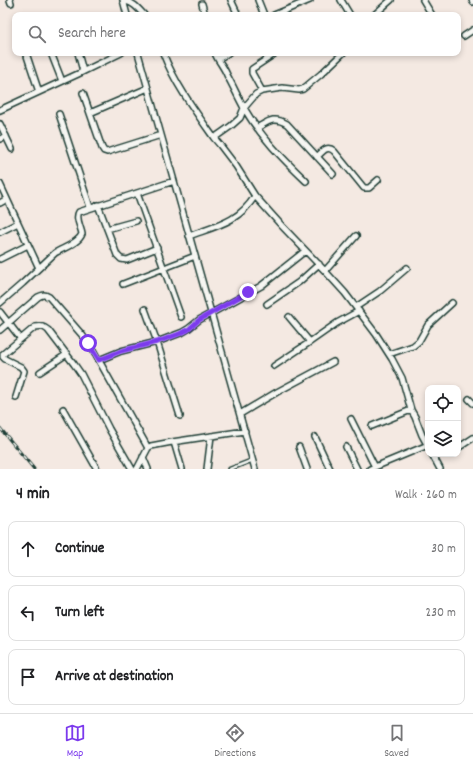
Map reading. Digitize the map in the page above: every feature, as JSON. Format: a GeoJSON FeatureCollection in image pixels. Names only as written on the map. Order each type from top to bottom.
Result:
{"type":"FeatureCollection","features":[{"type":"Feature","properties":{"kind":"street"},"geometry":{"type":"LineString","coordinates":[[123,0],[126,12]]}},
{"type":"Feature","properties":{"kind":"street"},"geometry":{"type":"LineString","coordinates":[[123,0],[136,5],[142,12]]}},
{"type":"Feature","properties":{"kind":"street"},"geometry":{"type":"LineString","coordinates":[[231,0],[237,12]]}},
{"type":"Feature","properties":{"kind":"street"},"geometry":{"type":"LineString","coordinates":[[258,0],[263,12]]}},
{"type":"Feature","properties":{"kind":"street"},"geometry":{"type":"LineString","coordinates":[[281,12],[310,0]]}},
{"type":"Feature","properties":{"kind":"street"},"geometry":{"type":"LineString","coordinates":[[341,0],[348,12]]}},
{"type":"Feature","properties":{"kind":"street"},"geometry":{"type":"LineString","coordinates":[[377,12],[391,0]]}},
{"type":"Feature","properties":{"kind":"street"},"geometry":{"type":"LineString","coordinates":[[423,0],[430,12]]}},
{"type":"Feature","properties":{"kind":"street"},"geometry":{"type":"LineString","coordinates":[[202,4],[203,12]]}},
{"type":"Feature","properties":{"kind":"street"},"geometry":{"type":"LineString","coordinates":[[464,36],[473,30]]}},
{"type":"Feature","properties":{"kind":"street"},"geometry":{"type":"LineString","coordinates":[[27,56],[39,92]]}},
{"type":"Feature","properties":{"kind":"street"},"geometry":{"type":"LineString","coordinates":[[52,56],[62,81]]}},
{"type":"Feature","properties":{"kind":"street"},"geometry":{"type":"LineString","coordinates":[[79,56],[83,71]]}},
{"type":"Feature","properties":{"kind":"street"},"geometry":{"type":"LineString","coordinates":[[0,103],[2,109],[115,56]]}},
{"type":"Feature","properties":{"kind":"street"},"geometry":{"type":"LineString","coordinates":[[139,56],[255,469]]}},
{"type":"Feature","properties":{"kind":"street"},"geometry":{"type":"LineString","coordinates":[[164,56],[181,90],[214,138],[236,166],[255,196],[326,271],[358,309],[376,334],[402,378],[411,410],[425,440]]}},
{"type":"Feature","properties":{"kind":"street"},"geometry":{"type":"LineString","coordinates":[[216,56],[244,108],[257,128],[279,155],[306,181]]}},
{"type":"Feature","properties":{"kind":"street"},"geometry":{"type":"LineString","coordinates":[[218,59],[223,56]]}},
{"type":"Feature","properties":{"kind":"street"},"geometry":{"type":"LineString","coordinates":[[262,91],[252,73],[252,69],[272,56]]}},
{"type":"Feature","properties":{"kind":"street"},"geometry":{"type":"LineString","coordinates":[[214,138],[240,118],[244,108],[256,94],[262,91],[282,88],[303,89],[322,74],[340,56]]}},
{"type":"Feature","properties":{"kind":"street"},"geometry":{"type":"LineString","coordinates":[[90,113],[148,88]]}},
{"type":"Feature","properties":{"kind":"street"},"geometry":{"type":"LineString","coordinates":[[83,93],[102,148],[106,152],[161,135]]}},
{"type":"Feature","properties":{"kind":"street"},"geometry":{"type":"LineString","coordinates":[[59,114],[90,207]]}},
{"type":"Feature","properties":{"kind":"street"},"geometry":{"type":"LineString","coordinates":[[257,128],[273,120],[283,121],[333,174]]}},
{"type":"Feature","properties":{"kind":"street"},"geometry":{"type":"LineString","coordinates":[[0,124],[12,149]]}},
{"type":"Feature","properties":{"kind":"street"},"geometry":{"type":"LineString","coordinates":[[0,139],[6,136]]}},
{"type":"Feature","properties":{"kind":"street"},"geometry":{"type":"LineString","coordinates":[[317,156],[327,148],[332,149],[364,188],[369,188],[378,180]]}},
{"type":"Feature","properties":{"kind":"street"},"geometry":{"type":"LineString","coordinates":[[1,300],[24,283],[60,250],[82,237],[77,216],[77,213],[81,210],[174,181]]}},
{"type":"Feature","properties":{"kind":"street"},"geometry":{"type":"LineString","coordinates":[[0,184],[39,268]]}},
{"type":"Feature","properties":{"kind":"street"},"geometry":{"type":"LineString","coordinates":[[137,192],[181,317]]}},
{"type":"Feature","properties":{"kind":"street"},"geometry":{"type":"LineString","coordinates":[[189,236],[230,220],[243,212],[255,196]]}},
{"type":"Feature","properties":{"kind":"street"},"geometry":{"type":"LineString","coordinates":[[0,202],[7,199]]}},
{"type":"Feature","properties":{"kind":"street"},"geometry":{"type":"LineString","coordinates":[[98,205],[117,255],[121,259],[127,260],[157,248]]}},
{"type":"Feature","properties":{"kind":"street"},"geometry":{"type":"LineString","coordinates":[[107,229],[136,221]]}},
{"type":"Feature","properties":{"kind":"street"},"geometry":{"type":"LineString","coordinates":[[0,232],[18,223]]}},
{"type":"Feature","properties":{"kind":"street"},"geometry":{"type":"LineString","coordinates":[[326,271],[356,236]]}},
{"type":"Feature","properties":{"kind":"street"},"geometry":{"type":"LineString","coordinates":[[0,259],[28,245]]}},
{"type":"Feature","properties":{"kind":"street"},"geometry":{"type":"LineString","coordinates":[[99,360],[121,351],[157,342],[188,330],[199,320],[261,286],[306,251]]}},
{"type":"Feature","properties":{"kind":"street"},"geometry":{"type":"LineString","coordinates":[[122,284],[195,256]]}},
{"type":"Feature","properties":{"kind":"street"},"geometry":{"type":"LineString","coordinates":[[267,304],[299,282],[319,264]]}},
{"type":"Feature","properties":{"kind":"street"},"geometry":{"type":"LineString","coordinates":[[274,366],[358,309],[406,268]]}},
{"type":"Feature","properties":{"kind":"street"},"geometry":{"type":"LineString","coordinates":[[0,330],[38,297],[42,295],[49,297],[83,336],[93,350],[148,448]]}},
{"type":"Feature","properties":{"kind":"street"},"geometry":{"type":"LineString","coordinates":[[389,354],[413,346],[419,341],[428,325],[452,303]]}},
{"type":"Feature","properties":{"kind":"street"},"geometry":{"type":"LineString","coordinates":[[145,310],[157,342],[180,416]]}},
{"type":"Feature","properties":{"kind":"street"},"geometry":{"type":"LineString","coordinates":[[0,312],[21,339]]}},
{"type":"Feature","properties":{"kind":"street"},"geometry":{"type":"LineString","coordinates":[[289,317],[310,342]]}},
{"type":"Feature","properties":{"kind":"street"},"geometry":{"type":"LineString","coordinates":[[16,397],[24,371],[21,367],[4,359],[3,354],[35,327],[44,326],[81,374],[109,430],[132,469]]}},
{"type":"Feature","properties":{"kind":"street"},"geometry":{"type":"LineString","coordinates":[[40,372],[67,354]]}},
{"type":"Feature","properties":{"kind":"street"},"geometry":{"type":"LineString","coordinates":[[240,414],[333,362]]}},
{"type":"Feature","properties":{"kind":"street"},"geometry":{"type":"LineString","coordinates":[[469,398],[473,403]]}},
{"type":"Feature","properties":{"kind":"street"},"geometry":{"type":"LineString","coordinates":[[63,409],[97,469]]}},
{"type":"Feature","properties":{"kind":"street"},"geometry":{"type":"LineString","coordinates":[[372,426],[411,410]]}},
{"type":"Feature","properties":{"kind":"street"},"geometry":{"type":"LineString","coordinates":[[351,419],[372,468],[425,446]]}},
{"type":"Feature","properties":{"kind":"street"},"geometry":{"type":"LineString","coordinates":[[137,469],[148,448],[155,445],[245,431]]}},
{"type":"Feature","properties":{"kind":"street"},"geometry":{"type":"LineString","coordinates":[[207,469],[211,436]]}},
{"type":"Feature","properties":{"kind":"street"},"geometry":{"type":"LineString","coordinates":[[315,437],[330,469]]}},
{"type":"Feature","properties":{"kind":"street"},"geometry":{"type":"LineString","coordinates":[[461,446],[473,438]]}},
{"type":"Feature","properties":{"kind":"street"},"geometry":{"type":"LineString","coordinates":[[174,442],[182,469]]}},
{"type":"Feature","properties":{"kind":"street"},"geometry":{"type":"LineString","coordinates":[[299,447],[307,469]]}},
{"type":"Feature","properties":{"kind":"street"},"geometry":{"type":"LineString","coordinates":[[346,447],[357,469]]}},
{"type":"Feature","properties":{"kind":"street"},"geometry":{"type":"LineString","coordinates":[[435,457],[440,469]]}},
{"type":"Feature","properties":{"kind":"street"},"geometry":{"type":"LineString","coordinates":[[143,458],[148,469]]}},
{"type":"Feature","properties":{"kind":"lane"},"geometry":{"type":"LineString","coordinates":[[230,469],[253,460]]}},
{"type":"Feature","properties":{"kind":"railway"},"geometry":{"type":"LineString","coordinates":[[0,428],[34,469]]}},
{"type":"Feature","properties":{"kind":"route"},"geometry":{"type":"LineString","coordinates":[[88,343],[99,360],[121,351],[157,342],[188,330],[199,320],[248,292]]}}]}
